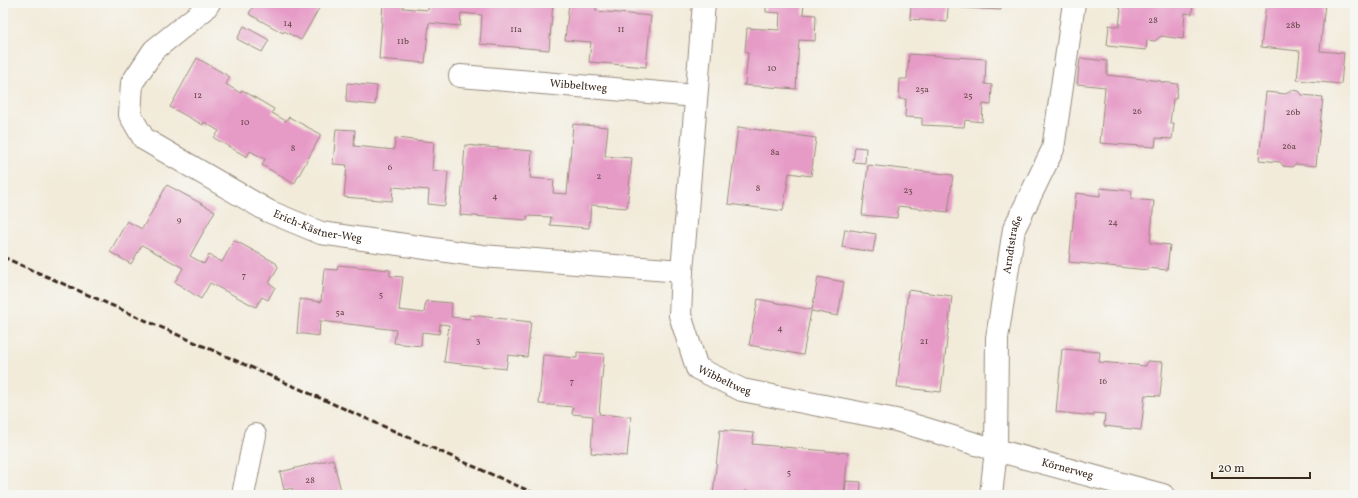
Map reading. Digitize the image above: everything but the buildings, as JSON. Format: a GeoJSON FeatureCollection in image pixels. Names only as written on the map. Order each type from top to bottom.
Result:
{"type":"FeatureCollection","features":[{"type":"Feature","properties":{"kind":"street","name":"Erich-Kästner-Weg"},"geometry":{"type":"LineString","coordinates":[[209,3],[204,10],[154,50],[132,83],[130,115],[144,139],[268,211],[322,233],[482,256],[682,271]]}},
{"type":"Feature","properties":{"kind":"street","name":"Wibbeltweg"},"geometry":{"type":"LineString","coordinates":[[704,3],[682,271],[680,315],[697,368],[742,390],[896,420],[996,450]]}},
{"type":"Feature","properties":{"kind":"street","name":"Arndtstraße"},"geometry":{"type":"LineString","coordinates":[[991,495],[996,450],[997,338],[1014,229],[1053,149],[1074,3]]}},
{"type":"Feature","properties":{"kind":"street","name":"Wibbeltweg"},"geometry":{"type":"LineString","coordinates":[[460,76],[696,96]]}},
{"type":"Feature","properties":{"kind":"street"},"geometry":{"type":"LineString","coordinates":[[243,495],[255,435]]}},
{"type":"Feature","properties":{"kind":"street","name":"Körnerweg"},"geometry":{"type":"LineString","coordinates":[[996,450],[1163,495]]}},
{"type":"Feature","properties":{"kind":"railway"},"geometry":{"type":"LineString","coordinates":[[3,257],[538,495]]}}]}
